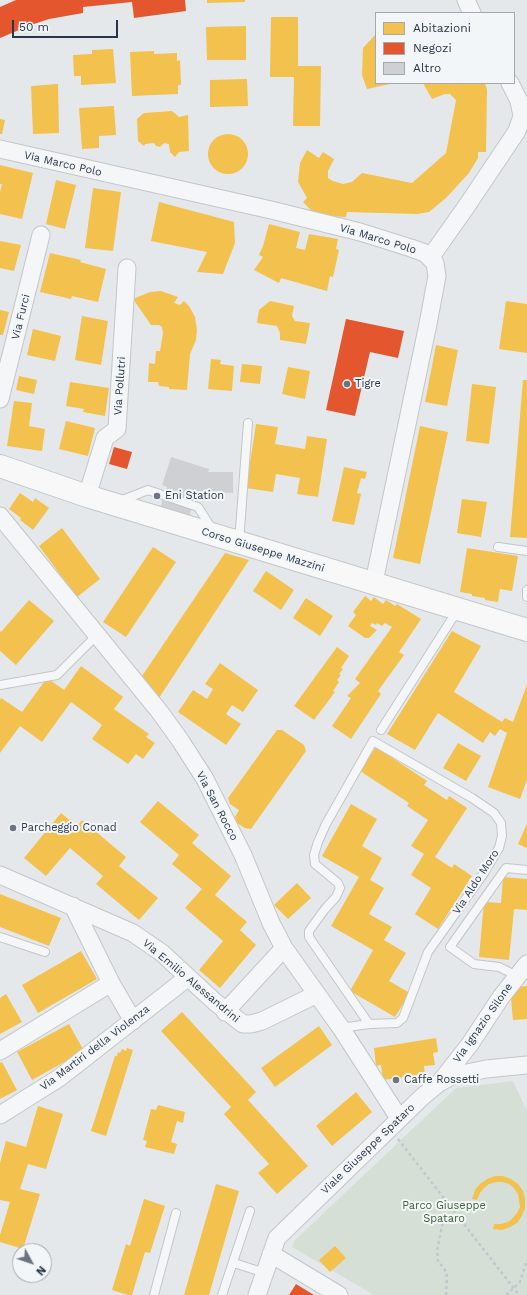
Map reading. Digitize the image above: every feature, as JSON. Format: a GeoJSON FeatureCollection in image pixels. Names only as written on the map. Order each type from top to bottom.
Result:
{"type":"FeatureCollection","features":[{"type":"Feature","properties":{"kind":"main road","name":"Corso Giuseppe Mazzini"},"geometry":{"type":"LineString","coordinates":[[0,466],[87,496],[239,543],[374,582],[457,610],[526,628]]}},
{"type":"Feature","properties":{"kind":"street"},"geometry":{"type":"LineString","coordinates":[[466,0],[472,12]]}},
{"type":"Feature","properties":{"kind":"street"},"geometry":{"type":"LineString","coordinates":[[430,258],[517,132],[522,116],[519,101],[510,84]]}},
{"type":"Feature","properties":{"kind":"street","name":"Via Marco Polo"},"geometry":{"type":"LineString","coordinates":[[0,149],[271,210],[360,232],[424,253],[435,263],[437,276],[428,324],[374,582]]}},
{"type":"Feature","properties":{"kind":"street","name":"Via Furci"},"geometry":{"type":"LineString","coordinates":[[0,399],[41,235]]}},
{"type":"Feature","properties":{"kind":"street","name":"Via Pollutri"},"geometry":{"type":"LineString","coordinates":[[87,496],[105,438],[117,429],[127,268]]}},
{"type":"Feature","properties":{"kind":"street","name":"Via San Rocco"},"geometry":{"type":"LineString","coordinates":[[0,516],[159,711],[180,740],[205,779],[243,855],[270,923],[284,948],[341,1028],[394,1123]]}},
{"type":"Feature","properties":{"kind":"street","name":"Via Emilio Alessandrini"},"geometry":{"type":"LineString","coordinates":[[0,875],[133,933],[162,953],[225,1012],[243,1024],[251,1024],[262,1021],[317,994]]}},
{"type":"Feature","properties":{"kind":"street"},"geometry":{"type":"LineString","coordinates":[[73,906],[111,983],[133,1021]]}},
{"type":"Feature","properties":{"kind":"street"},"geometry":{"type":"LineString","coordinates":[[225,1012],[284,948]]}},
{"type":"Feature","properties":{"kind":"street","name":"Via Ignazio Silone"},"geometry":{"type":"LineString","coordinates":[[439,1083],[470,1044],[488,1015],[515,977],[527,964]]}},
{"type":"Feature","properties":{"kind":"street","name":"Via Martiri della Violenza"},"geometry":{"type":"LineString","coordinates":[[0,1115],[59,1078],[188,978]]}},
{"type":"Feature","properties":{"kind":"street"},"geometry":{"type":"LineString","coordinates":[[0,1051],[111,983]]}},
{"type":"Feature","properties":{"kind":"street","name":"Viale Giuseppe Spataro"},"geometry":{"type":"LineString","coordinates":[[257,1295],[277,1238],[394,1123],[439,1083],[452,1076],[465,1073],[486,1069],[527,1065]]}},
{"type":"Feature","properties":{"kind":"street"},"geometry":{"type":"LineString","coordinates":[[271,1254],[339,1295]]}},
{"type":"Feature","properties":{"kind":"lane"},"geometry":{"type":"LineString","coordinates":[[239,543],[248,423]]}},
{"type":"Feature","properties":{"kind":"lane"},"geometry":{"type":"LineString","coordinates":[[498,547],[527,551]]}},
{"type":"Feature","properties":{"kind":"lane"},"geometry":{"type":"LineString","coordinates":[[527,590],[527,597]]}},
{"type":"Feature","properties":{"kind":"lane"},"geometry":{"type":"LineString","coordinates":[[381,730],[457,610]]}},
{"type":"Feature","properties":{"kind":"lane"},"geometry":{"type":"LineString","coordinates":[[0,685],[57,675],[97,635]]}},
{"type":"Feature","properties":{"kind":"lane","name":"Via Aldo Moro"},"geometry":{"type":"LineString","coordinates":[[341,1028],[369,1024],[398,1023],[403,1018],[428,952],[484,873],[499,848],[502,836],[501,823],[494,812],[373,741],[326,824],[318,842],[314,855],[315,864],[338,883],[340,888],[336,898],[325,909],[309,931],[309,937],[369,1024]]}},
{"type":"Feature","properties":{"kind":"lane"},"geometry":{"type":"LineString","coordinates":[[515,977],[499,967],[474,964],[450,947],[506,868],[527,870]]}},
{"type":"Feature","properties":{"kind":"lane"},"geometry":{"type":"LineString","coordinates":[[0,937],[45,952]]}},
{"type":"Feature","properties":{"kind":"lane"},"geometry":{"type":"LineString","coordinates":[[222,1295],[234,1263],[250,1211]]}},
{"type":"Feature","properties":{"kind":"lane"},"geometry":{"type":"LineString","coordinates":[[154,1295],[176,1213]]}},
{"type":"Feature","properties":{"kind":"lane"},"geometry":{"type":"LineString","coordinates":[[234,1263],[264,1273]]}},
{"type":"Feature","properties":{"kind":"path"},"geometry":{"type":"LineString","coordinates":[[394,1123],[447,1202],[518,1295]]}},
{"type":"Feature","properties":{"kind":"path"},"geometry":{"type":"LineString","coordinates":[[446,1295],[447,1276],[445,1270],[438,1261],[437,1250],[447,1202]]}},
{"type":"Feature","properties":{"kind":"path"},"geometry":{"type":"LineString","coordinates":[[506,1295],[520,1282],[527,1260]]}},
{"type":"Feature","properties":{"kind":"green space","name":"Parco Giuseppe Spataro"},"geometry":{"type":"Polygon","coordinates":[[[513,1081],[527,1111],[527,1295],[374,1295],[292,1247],[294,1241],[456,1088],[513,1081]]]}},
{"type":"Feature","properties":{"kind":"building: Abitazioni"},"geometry":{"type":"Polygon","coordinates":[[[207,0],[245,0],[245,2],[207,3],[207,0]]]}},
{"type":"Feature","properties":{"kind":"building: Abitazioni"},"geometry":{"type":"Polygon","coordinates":[[[271,17],[298,17],[298,66],[321,66],[320,126],[293,126],[294,77],[270,77],[271,17]]]}},
{"type":"Feature","properties":{"kind":"building: Abitazioni"},"geometry":{"type":"Polygon","coordinates":[[[246,26],[246,60],[207,60],[206,27],[246,26]]]}},
{"type":"Feature","properties":{"kind":"building: Abitazioni"},"geometry":{"type":"Polygon","coordinates":[[[375,35],[375,84],[390,84],[367,89],[362,75],[363,48],[375,35]]]}},
{"type":"Feature","properties":{"kind":"building: Abitazioni"},"geometry":{"type":"Polygon","coordinates":[[[113,49],[116,83],[81,85],[81,76],[74,76],[73,55],[92,54],[92,50],[113,49]]]}},
{"type":"Feature","properties":{"kind":"building: Abitazioni"},"geometry":{"type":"Polygon","coordinates":[[[154,51],[154,54],[177,53],[177,61],[180,60],[181,85],[178,85],[178,94],[132,96],[130,52],[154,51]]]}},
{"type":"Feature","properties":{"kind":"building: Abitazioni"},"geometry":{"type":"Polygon","coordinates":[[[247,79],[248,106],[210,107],[210,80],[247,79]]]}},
{"type":"Feature","properties":{"kind":"building: Abitazioni"},"geometry":{"type":"Polygon","coordinates":[[[58,84],[59,133],[33,134],[31,86],[58,84]]]}},
{"type":"Feature","properties":{"kind":"building: Abitazioni"},"geometry":{"type":"Polygon","coordinates":[[[424,84],[485,84],[487,90],[486,152],[478,152],[478,158],[469,173],[446,198],[429,212],[417,214],[347,212],[346,217],[328,216],[314,213],[303,202],[307,198],[298,182],[300,163],[307,150],[319,158],[323,152],[334,159],[328,171],[328,178],[333,181],[343,184],[352,182],[362,173],[412,183],[446,153],[456,100],[450,94],[445,94],[432,99],[424,84]]]}},
{"type":"Feature","properties":{"kind":"building: Abitazioni"},"geometry":{"type":"Polygon","coordinates":[[[114,106],[116,135],[99,136],[99,148],[82,149],[79,108],[114,106]]]}},
{"type":"Feature","properties":{"kind":"building: Abitazioni"},"geometry":{"type":"Polygon","coordinates":[[[172,111],[179,117],[188,115],[189,151],[179,152],[175,157],[170,152],[169,144],[164,143],[160,147],[156,146],[154,143],[145,144],[144,146],[138,141],[137,119],[144,113],[172,111]]]}},
{"type":"Feature","properties":{"kind":"building: Abitazioni"},"geometry":{"type":"Polygon","coordinates":[[[0,119],[5,120],[2,134],[0,134],[0,119]]]}},
{"type":"Feature","properties":{"kind":"building: Abitazioni"},"geometry":{"type":"Polygon","coordinates":[[[232,134],[239,137],[245,143],[248,154],[247,162],[239,171],[232,174],[224,174],[217,171],[209,162],[208,150],[211,143],[220,135],[232,134]]]}},
{"type":"Feature","properties":{"kind":"building: Abitazioni"},"geometry":{"type":"Polygon","coordinates":[[[0,165],[33,173],[22,219],[0,214],[0,193],[2,184],[0,184],[0,165]]]}},
{"type":"Feature","properties":{"kind":"building: Abitazioni"},"geometry":{"type":"Polygon","coordinates":[[[56,180],[76,185],[65,229],[46,224],[56,180]]]}},
{"type":"Feature","properties":{"kind":"building: Abitazioni"},"geometry":{"type":"Polygon","coordinates":[[[93,188],[121,192],[113,251],[85,248],[93,188]]]}},
{"type":"Feature","properties":{"kind":"building: Abitazioni"},"geometry":{"type":"Polygon","coordinates":[[[159,202],[234,222],[235,243],[223,274],[197,272],[207,252],[151,241],[159,202]]]}},
{"type":"Feature","properties":{"kind":"building: Abitazioni"},"geometry":{"type":"Polygon","coordinates":[[[269,224],[300,232],[296,248],[305,250],[309,234],[338,239],[336,249],[339,250],[333,277],[330,276],[327,291],[281,278],[279,283],[254,270],[263,257],[259,255],[269,224]]]}},
{"type":"Feature","properties":{"kind":"building: Abitazioni"},"geometry":{"type":"Polygon","coordinates":[[[0,241],[21,245],[14,271],[0,268],[0,241]]]}},
{"type":"Feature","properties":{"kind":"building: Abitazioni"},"geometry":{"type":"Polygon","coordinates":[[[50,253],[81,260],[80,262],[106,269],[98,302],[72,296],[71,299],[40,292],[50,253]]]}},
{"type":"Feature","properties":{"kind":"building: Abitazioni"},"geometry":{"type":"Polygon","coordinates":[[[161,291],[178,297],[174,303],[180,305],[184,301],[189,306],[195,317],[197,330],[196,340],[190,354],[187,390],[169,389],[169,387],[159,386],[158,382],[148,382],[149,363],[155,364],[156,351],[160,351],[163,333],[162,327],[159,325],[151,325],[133,299],[150,292],[161,291]]]}},
{"type":"Feature","properties":{"kind":"building: Abitazioni"},"geometry":{"type":"Polygon","coordinates":[[[270,301],[294,306],[292,316],[295,321],[310,323],[306,344],[280,340],[280,333],[277,326],[257,323],[259,310],[270,301]]]}},
{"type":"Feature","properties":{"kind":"building: Abitazioni"},"geometry":{"type":"Polygon","coordinates":[[[506,301],[527,304],[527,353],[499,349],[506,301]]]}},
{"type":"Feature","properties":{"kind":"building: Abitazioni"},"geometry":{"type":"Polygon","coordinates":[[[0,310],[9,312],[3,335],[0,335],[0,310]]]}},
{"type":"Feature","properties":{"kind":"building: Abitazioni"},"geometry":{"type":"Polygon","coordinates":[[[82,316],[108,321],[101,365],[75,360],[82,316]]]}},
{"type":"Feature","properties":{"kind":"building: Abitazioni"},"geometry":{"type":"Polygon","coordinates":[[[33,329],[61,336],[55,361],[27,355],[33,329]]]}},
{"type":"Feature","properties":{"kind":"building: Abitazioni"},"geometry":{"type":"Polygon","coordinates":[[[436,345],[458,350],[447,406],[425,402],[436,345]]]}},
{"type":"Feature","properties":{"kind":"building: Abitazioni"},"geometry":{"type":"Polygon","coordinates":[[[211,359],[221,360],[220,364],[234,366],[232,391],[208,389],[211,359]]]}},
{"type":"Feature","properties":{"kind":"building: Abitazioni"},"geometry":{"type":"Polygon","coordinates":[[[242,364],[262,366],[260,384],[240,382],[242,364]]]}},
{"type":"Feature","properties":{"kind":"building: Abitazioni"},"geometry":{"type":"Polygon","coordinates":[[[288,367],[310,371],[305,399],[282,394],[288,367]]]}},
{"type":"Feature","properties":{"kind":"building: Abitazioni"},"geometry":{"type":"Polygon","coordinates":[[[19,376],[37,380],[34,394],[16,390],[19,376]]]}},
{"type":"Feature","properties":{"kind":"building: Abitazioni"},"geometry":{"type":"Polygon","coordinates":[[[523,380],[527,380],[527,538],[510,537],[523,380]]]}},
{"type":"Feature","properties":{"kind":"building: Abitazioni"},"geometry":{"type":"Polygon","coordinates":[[[70,382],[109,388],[105,416],[83,412],[84,409],[66,406],[70,382]]]}},
{"type":"Feature","properties":{"kind":"building: Abitazioni"},"geometry":{"type":"Polygon","coordinates":[[[472,384],[496,387],[489,444],[466,441],[472,384]]]}},
{"type":"Feature","properties":{"kind":"building: Abitazioni"},"geometry":{"type":"Polygon","coordinates":[[[14,401],[32,403],[29,426],[45,429],[42,451],[7,446],[14,401]]]}},
{"type":"Feature","properties":{"kind":"building: Abitazioni"},"geometry":{"type":"Polygon","coordinates":[[[66,421],[95,428],[88,456],[59,449],[66,421]]]}},
{"type":"Feature","properties":{"kind":"building: Abitazioni"},"geometry":{"type":"Polygon","coordinates":[[[256,424],[278,427],[275,444],[305,449],[307,436],[327,439],[318,497],[297,494],[300,478],[276,474],[273,492],[246,488],[256,424]]]}},
{"type":"Feature","properties":{"kind":"building: Abitazioni"},"geometry":{"type":"Polygon","coordinates":[[[420,426],[448,432],[420,564],[393,558],[420,426]]]}},
{"type":"Feature","properties":{"kind":"building: Abitazioni"},"geometry":{"type":"Polygon","coordinates":[[[344,467],[367,472],[365,479],[361,478],[357,493],[361,494],[354,525],[332,521],[344,467]]]}},
{"type":"Feature","properties":{"kind":"building: Abitazioni"},"geometry":{"type":"Polygon","coordinates":[[[20,493],[33,502],[35,498],[49,508],[33,530],[9,509],[20,493]]]}},
{"type":"Feature","properties":{"kind":"building: Abitazioni"},"geometry":{"type":"Polygon","coordinates":[[[462,499],[487,502],[481,537],[457,533],[462,499]]]}},
{"type":"Feature","properties":{"kind":"building: Abitazioni"},"geometry":{"type":"Polygon","coordinates":[[[62,528],[100,579],[77,597],[39,546],[62,528]]]}},
{"type":"Feature","properties":{"kind":"building: Abitazioni"},"geometry":{"type":"Polygon","coordinates":[[[153,547],[176,562],[126,637],[103,622],[153,547]]]}},
{"type":"Feature","properties":{"kind":"building: Abitazioni"},"geometry":{"type":"Polygon","coordinates":[[[467,548],[518,556],[512,591],[500,589],[498,602],[485,600],[485,598],[460,592],[467,548]]]}},
{"type":"Feature","properties":{"kind":"building: Abitazioni"},"geometry":{"type":"Polygon","coordinates":[[[225,553],[249,560],[159,698],[142,676],[225,553]]]}},
{"type":"Feature","properties":{"kind":"building: Abitazioni"},"geometry":{"type":"Polygon","coordinates":[[[266,571],[294,590],[281,610],[253,591],[266,571]]]}},
{"type":"Feature","properties":{"kind":"building: Abitazioni"},"geometry":{"type":"Polygon","coordinates":[[[365,596],[371,601],[374,597],[383,604],[386,600],[395,606],[397,604],[421,619],[399,652],[404,655],[378,691],[381,694],[351,739],[332,726],[351,698],[347,696],[360,683],[355,679],[392,627],[385,623],[382,626],[377,623],[376,625],[372,623],[370,626],[377,630],[369,638],[365,638],[348,626],[356,615],[353,612],[365,596]]]}},
{"type":"Feature","properties":{"kind":"building: Abitazioni"},"geometry":{"type":"Polygon","coordinates":[[[306,598],[333,616],[320,636],[293,618],[306,598]]]}},
{"type":"Feature","properties":{"kind":"building: Abitazioni"},"geometry":{"type":"Polygon","coordinates":[[[29,600],[54,621],[16,665],[0,651],[0,631],[1,632],[29,600]]]}},
{"type":"Feature","properties":{"kind":"building: Abitazioni"},"geometry":{"type":"Polygon","coordinates":[[[452,631],[481,646],[454,692],[502,722],[505,718],[513,722],[527,685],[527,780],[520,799],[488,787],[507,733],[500,729],[495,736],[490,732],[483,743],[438,713],[415,750],[387,734],[452,631]]]}},
{"type":"Feature","properties":{"kind":"building: Abitazioni"},"geometry":{"type":"Polygon","coordinates":[[[337,647],[349,656],[341,668],[343,669],[339,674],[341,675],[337,680],[339,682],[333,691],[335,692],[314,720],[294,706],[337,647]]]}},
{"type":"Feature","properties":{"kind":"building: Abitazioni"},"geometry":{"type":"Polygon","coordinates":[[[220,663],[258,690],[243,712],[232,705],[226,714],[241,724],[226,745],[178,712],[193,690],[207,699],[213,689],[205,684],[220,663]]]}},
{"type":"Feature","properties":{"kind":"building: Abitazioni"},"geometry":{"type":"Polygon","coordinates":[[[81,666],[123,697],[114,709],[149,734],[146,737],[155,743],[143,759],[136,754],[128,764],[92,739],[102,725],[71,702],[42,742],[20,726],[0,753],[1,698],[22,712],[47,678],[64,690],[81,666]]]}},
{"type":"Feature","properties":{"kind":"building: Abitazioni"},"geometry":{"type":"Polygon","coordinates":[[[277,730],[282,730],[304,745],[306,751],[251,829],[245,828],[237,823],[235,817],[239,810],[230,804],[228,798],[277,730]]]}},
{"type":"Feature","properties":{"kind":"building: Abitazioni"},"geometry":{"type":"Polygon","coordinates":[[[458,743],[481,756],[466,781],[443,768],[458,743]]]}},
{"type":"Feature","properties":{"kind":"building: Abitazioni"},"geometry":{"type":"Polygon","coordinates":[[[376,747],[427,781],[424,785],[447,800],[449,796],[467,808],[435,857],[452,868],[454,864],[472,876],[438,929],[415,914],[431,888],[411,875],[424,854],[411,846],[428,820],[407,806],[409,803],[360,771],[376,747]]]}},
{"type":"Feature","properties":{"kind":"building: Abitazioni"},"geometry":{"type":"Polygon","coordinates":[[[158,801],[199,835],[192,843],[231,876],[215,895],[247,922],[240,930],[256,945],[220,988],[199,970],[223,941],[185,908],[202,889],[172,864],[179,855],[140,822],[158,801]]]}},
{"type":"Feature","properties":{"kind":"building: Abitazioni"},"geometry":{"type":"Polygon","coordinates":[[[351,804],[377,819],[362,846],[382,858],[370,880],[384,888],[369,914],[392,927],[384,940],[406,953],[389,981],[410,993],[395,1017],[350,991],[373,950],[331,926],[359,877],[322,856],[351,804]]]}},
{"type":"Feature","properties":{"kind":"building: Abitazioni"},"geometry":{"type":"Polygon","coordinates":[[[61,813],[77,826],[82,820],[126,857],[119,866],[158,898],[139,920],[96,884],[103,876],[70,848],[46,876],[24,858],[61,813]]]}},
{"type":"Feature","properties":{"kind":"building: Abitazioni"},"geometry":{"type":"Polygon","coordinates":[[[527,824],[527,848],[518,844],[527,824]]]}},
{"type":"Feature","properties":{"kind":"building: Abitazioni"},"geometry":{"type":"Polygon","coordinates":[[[503,877],[527,879],[527,910],[514,909],[509,960],[479,957],[484,902],[501,903],[503,877]]]}},
{"type":"Feature","properties":{"kind":"building: Abitazioni"},"geometry":{"type":"Polygon","coordinates":[[[297,883],[311,898],[288,919],[274,905],[297,883]]]}},
{"type":"Feature","properties":{"kind":"building: Abitazioni"},"geometry":{"type":"Polygon","coordinates":[[[0,894],[61,918],[49,946],[0,927],[0,894]]]}},
{"type":"Feature","properties":{"kind":"building: Abitazioni"},"geometry":{"type":"Polygon","coordinates":[[[81,951],[97,979],[38,1013],[22,985],[81,951]]]}},
{"type":"Feature","properties":{"kind":"building: Abitazioni"},"geometry":{"type":"Polygon","coordinates":[[[527,986],[527,1019],[513,1020],[510,988],[527,986]]]}},
{"type":"Feature","properties":{"kind":"building: Abitazioni"},"geometry":{"type":"Polygon","coordinates":[[[6,994],[22,1022],[0,1034],[0,998],[6,994]]]}},
{"type":"Feature","properties":{"kind":"building: Abitazioni"},"geometry":{"type":"Polygon","coordinates":[[[182,1012],[256,1092],[248,1100],[308,1166],[277,1194],[258,1173],[269,1164],[224,1114],[231,1107],[161,1031],[182,1012]]]}},
{"type":"Feature","properties":{"kind":"building: Abitazioni"},"geometry":{"type":"Polygon","coordinates":[[[69,1024],[84,1051],[32,1080],[17,1052],[69,1024]]]}},
{"type":"Feature","properties":{"kind":"building: Abitazioni"},"geometry":{"type":"Polygon","coordinates":[[[319,1026],[332,1045],[275,1087],[261,1068],[319,1026]]]}},
{"type":"Feature","properties":{"kind":"building: Abitazioni"},"geometry":{"type":"Polygon","coordinates":[[[436,1038],[438,1052],[433,1053],[435,1065],[424,1066],[425,1074],[383,1080],[381,1065],[376,1066],[374,1048],[436,1038]]]}},
{"type":"Feature","properties":{"kind":"building: Abitazioni"},"geometry":{"type":"Polygon","coordinates":[[[127,1048],[133,1050],[106,1136],[91,1131],[115,1056],[117,1056],[118,1052],[120,1053],[122,1049],[126,1051],[127,1048]]]}},
{"type":"Feature","properties":{"kind":"building: Abitazioni"},"geometry":{"type":"Polygon","coordinates":[[[2,1062],[17,1090],[0,1099],[0,1063],[2,1062]]]}},
{"type":"Feature","properties":{"kind":"building: Abitazioni"},"geometry":{"type":"Polygon","coordinates":[[[356,1092],[372,1112],[332,1146],[316,1126],[356,1092]]]}},
{"type":"Feature","properties":{"kind":"building: Abitazioni"},"geometry":{"type":"Polygon","coordinates":[[[158,1105],[185,1112],[183,1123],[177,1121],[171,1142],[177,1144],[174,1154],[145,1147],[147,1141],[143,1140],[151,1109],[156,1110],[158,1105]]]}},
{"type":"Feature","properties":{"kind":"building: Abitazioni"},"geometry":{"type":"Polygon","coordinates":[[[38,1106],[63,1114],[46,1169],[28,1164],[20,1189],[40,1194],[25,1243],[12,1243],[12,1246],[0,1242],[0,1235],[10,1202],[0,1200],[0,1163],[6,1141],[26,1147],[38,1106]]]}},
{"type":"Feature","properties":{"kind":"building: Abitazioni"},"geometry":{"type":"Polygon","coordinates":[[[495,1176],[503,1176],[518,1184],[523,1191],[525,1199],[525,1208],[517,1223],[502,1230],[493,1229],[494,1224],[508,1222],[517,1213],[520,1207],[518,1194],[514,1188],[509,1184],[496,1182],[489,1184],[484,1188],[477,1200],[472,1199],[475,1190],[480,1184],[495,1176]]]}},
{"type":"Feature","properties":{"kind":"building: Abitazioni"},"geometry":{"type":"Polygon","coordinates":[[[216,1184],[239,1191],[209,1295],[184,1295],[216,1184]]]}},
{"type":"Feature","properties":{"kind":"building: Abitazioni"},"geometry":{"type":"Polygon","coordinates":[[[144,1199],[165,1206],[150,1253],[145,1252],[132,1295],[128,1295],[112,1290],[126,1244],[130,1246],[144,1199]]]}},
{"type":"Feature","properties":{"kind":"building: Abitazioni"},"geometry":{"type":"Polygon","coordinates":[[[335,1246],[346,1258],[330,1272],[319,1260],[335,1246]]]}},
{"type":"Feature","properties":{"kind":"building: Negozi"},"geometry":{"type":"Polygon","coordinates":[[[16,0],[185,0],[186,11],[134,18],[132,2],[83,7],[83,13],[49,19],[0,38],[0,7],[16,0]]]}},
{"type":"Feature","properties":{"kind":"building: Negozi","name":"Tigre"},"geometry":{"type":"Polygon","coordinates":[[[346,319],[404,331],[398,358],[370,352],[355,416],[326,410],[346,319]]]}},
{"type":"Feature","properties":{"kind":"building: Negozi"},"geometry":{"type":"Polygon","coordinates":[[[114,447],[132,452],[127,469],[109,464],[114,447]]]}},
{"type":"Feature","properties":{"kind":"building: Negozi"},"geometry":{"type":"Polygon","coordinates":[[[296,1284],[314,1295],[289,1295],[296,1284]]]}},
{"type":"Feature","properties":{"kind":"building: Altro"},"geometry":{"type":"Polygon","coordinates":[[[171,457],[209,469],[208,472],[233,472],[233,493],[201,492],[200,497],[196,495],[189,517],[160,508],[167,487],[162,485],[171,457]]]}},
{"type":"Feature","properties":{"kind":"place","name":"Tigre"},"geometry":{"type":"Point","coordinates":[347,384]}},
{"type":"Feature","properties":{"kind":"place","name":"Eni Station"},"geometry":{"type":"Point","coordinates":[157,496]}},
{"type":"Feature","properties":{"kind":"place","name":"Parcheggio Conad"},"geometry":{"type":"Point","coordinates":[13,828]}},
{"type":"Feature","properties":{"kind":"place","name":"Caffe Rossetti"},"geometry":{"type":"Point","coordinates":[396,1080]}}]}
